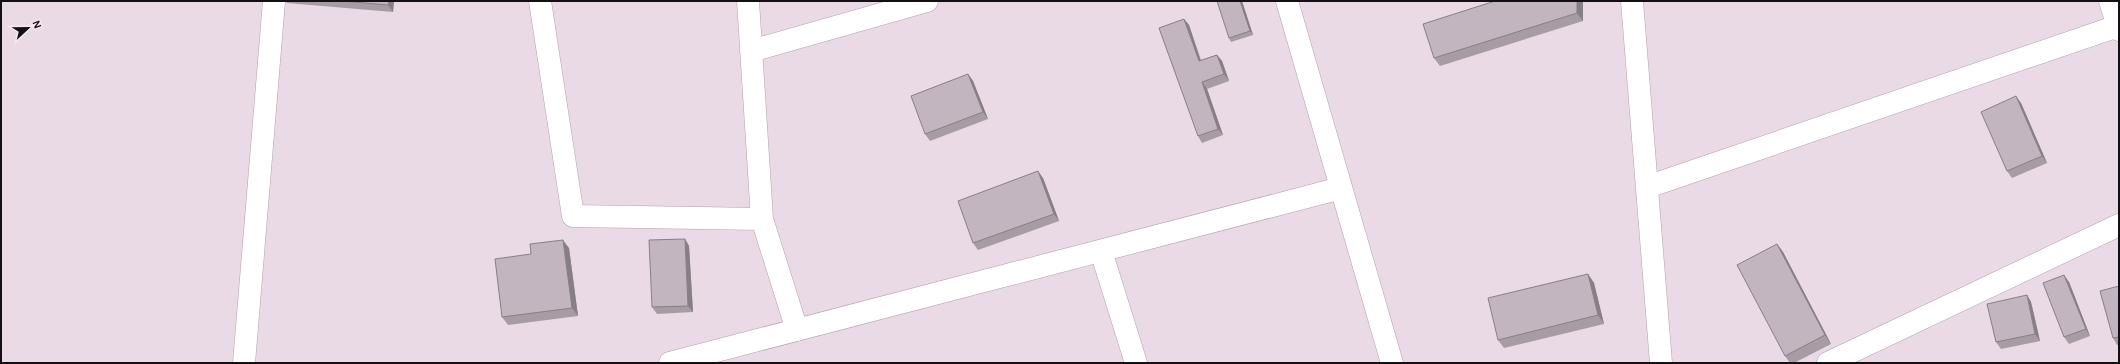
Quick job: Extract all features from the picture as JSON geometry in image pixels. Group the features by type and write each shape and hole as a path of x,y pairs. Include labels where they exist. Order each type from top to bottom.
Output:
{"street":[{"path":"244,363 274,1"},
{"path":"540,1 573,216 762,220"},
{"path":"748,1 762,220 797,330"},
{"path":"751,52 927,1"},
{"path":"1287,1 1392,363"},
{"path":"1632,1 1661,363"},
{"path":"1647,187 2118,28 2110,1"},
{"path":"670,363 1341,188"},
{"path":"1828,363 2119,225"},
{"path":"1101,251 1136,363"}],"building":[{"path":"342,1 389,1 388,5"},
{"path":"1217,1 1240,1 1250,31 1229,38"},
{"path":"1495,1 1577,1 1577,13 1434,58 1423,24"},
{"path":"1184,19 1199,61 1217,55 1224,74 1202,82 1218,129 1198,136 1159,28"},
{"path":"968,74 983,112 925,134 911,96"},
{"path":"2016,96 2042,156 2007,171 1981,112"},
{"path":"1038,171 1054,214 973,243 958,201"},
{"path":"685,239 688,306 652,307 649,240"},
{"path":"563,240 572,308 502,317 495,259 531,254 530,244"},
{"path":"1777,244 1825,335 1785,356 1737,265"},
{"path":"1588,274 1598,315 1498,340 1488,298"},
{"path":"2064,275 2086,329 2064,337 2043,283"},
{"path":"2119,286 2119,337 2113,338 2100,291"},
{"path":"2027,295 2035,334 1996,342 1987,304"}]}
